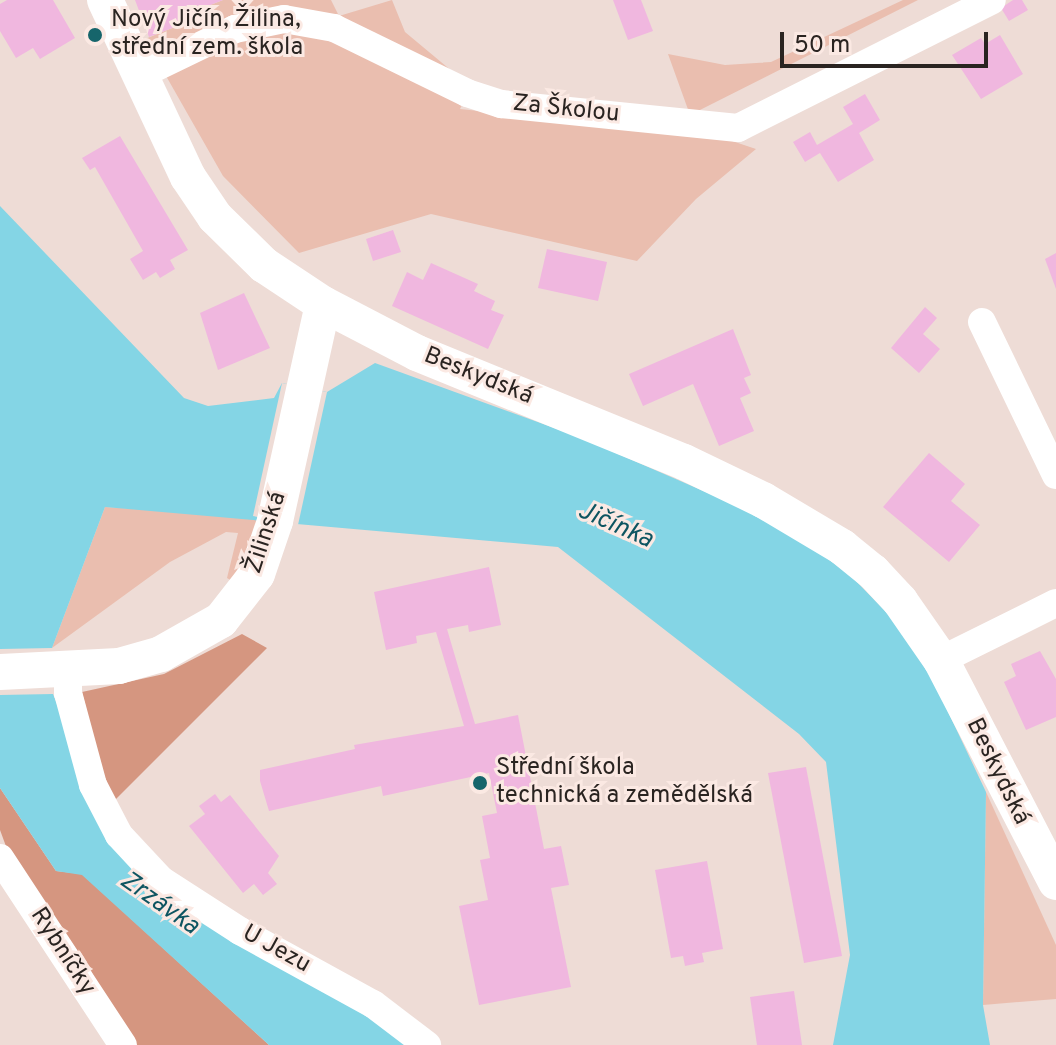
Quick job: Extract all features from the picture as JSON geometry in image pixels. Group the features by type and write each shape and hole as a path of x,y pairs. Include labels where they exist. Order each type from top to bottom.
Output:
{"street":[{"name":"Beskydská","path":"105,0 188,177 215,217 264,265 323,304 417,353 684,462 763,500 842,547 873,572 900,601 941,660 1056,882"},
{"name":"Za Školou","path":"138,76 235,29 284,19 334,28 467,93 501,104 738,128 992,0"},
{"name":"Žilinská","path":"0,672 119,666 161,654 221,620 257,574 275,521 323,304"},
{"path":"982,322 1056,475"},
{"path":"941,660 1056,603"},
{"name":"U Jezu","path":"60,671 93,785 119,835 161,880 240,931 373,1004 427,1045"},
{"name":"Rybníčky","path":"0,858 123,1045"}],"shaded area":[{"path":"223,0 331,0 339,16 392,0 405,32 471,87 460,109 717,136 756,149 696,199 637,261 431,214 299,253 223,176 145,39 192,20 190,13"},
{"path":"903,0 918,0 690,115 668,54 725,65 771,62"},
{"path":"105,507 260,518 232,581 227,578 238,533 226,532 170,562 52,648"},
{"path":"242,634 267,648 110,805 82,692 164,674"},
{"path":"0,788 56,871 82,874 269,1045 128,1045 91,971 7,849 0,830"},
{"path":"986,792 1056,945 1056,999 983,1005"}],"water":[{"name":"Jičínka","path":"0,206 184,398 208,406 274,398 282,383 327,392 375,363 579,437 731,503 805,542 851,576 892,618 933,680 986,792 983,1005 990,1045 833,1045 850,955 826,762 799,734 558,547 105,507 52,648 0,649"},
{"name":"Zrzávka","path":"53,694 107,829 417,1045 269,1045 82,875 56,871 0,788 0,695"}],"pier":[{"path":"282,383 327,392 298,525 253,516"}],"building":[{"path":"7,0 53,0 75,38 40,59 33,48 16,58 0,31 0,4"},
{"path":"135,0 223,0 190,13 193,20 149,37"},
{"path":"613,0 641,0 653,31 628,40"},
{"path":"1013,0 1022,0 1028,10 1009,21 1001,8"},
{"path":"1000,35 1023,74 981,99 952,55 981,38 985,44"},
{"path":"865,94 880,120 859,133 874,160 838,182 820,153 805,162 793,142 810,132 817,145 853,124 843,107"},
{"path":"120,136 188,250 170,260 175,269 160,278 156,272 143,280 130,259 143,251 95,167 90,170 82,158"},
{"path":"393,230 401,252 373,261 366,239"},
{"path":"547,249 607,262 598,301 538,288"},
{"path":"1056,253 1056,289 1045,259"},
{"path":"431,263 478,284 474,291 495,301 491,310 504,315 488,349 392,306 407,272 423,280"},
{"path":"244,293 270,348 218,370 200,313"},
{"path":"925,307 937,318 923,334 940,349 919,373 891,348"},
{"path":"733,329 751,375 744,378 751,393 740,398 754,431 719,446 693,384 643,406 629,374"},
{"path":"929,453 965,484 951,501 980,525 949,562 883,507"},
{"path":"489,567 501,625 469,632 468,625 447,629 475,724 518,715 544,849 561,846 569,885 551,888 571,987 479,1005 459,906 488,900 480,860 490,858 482,816 497,813 489,773 383,796 381,786 269,811 260,770 355,749 354,745 464,726 436,632 416,636 417,643 386,650 374,592"},
{"path":"1040,651 1056,679 1056,717 1026,730 1004,682 1016,676 1011,664"},
{"path":"806,767 842,956 804,963 768,773"},
{"path":"215,794 221,802 230,795 279,856 268,873 277,884 263,895 254,884 243,893 189,826 205,814 199,806"},
{"path":"707,861 723,949 702,953 704,962 685,966 683,956 671,958 655,870"},
{"path":"794,991 802,1045 757,1045 750,997"}],"place":[{"name":"Nový Jičín, Žilina, střední zem. škola","path":"95,35"},
{"name":"Střední škola technická a zemědělská","path":"480,783"}]}
